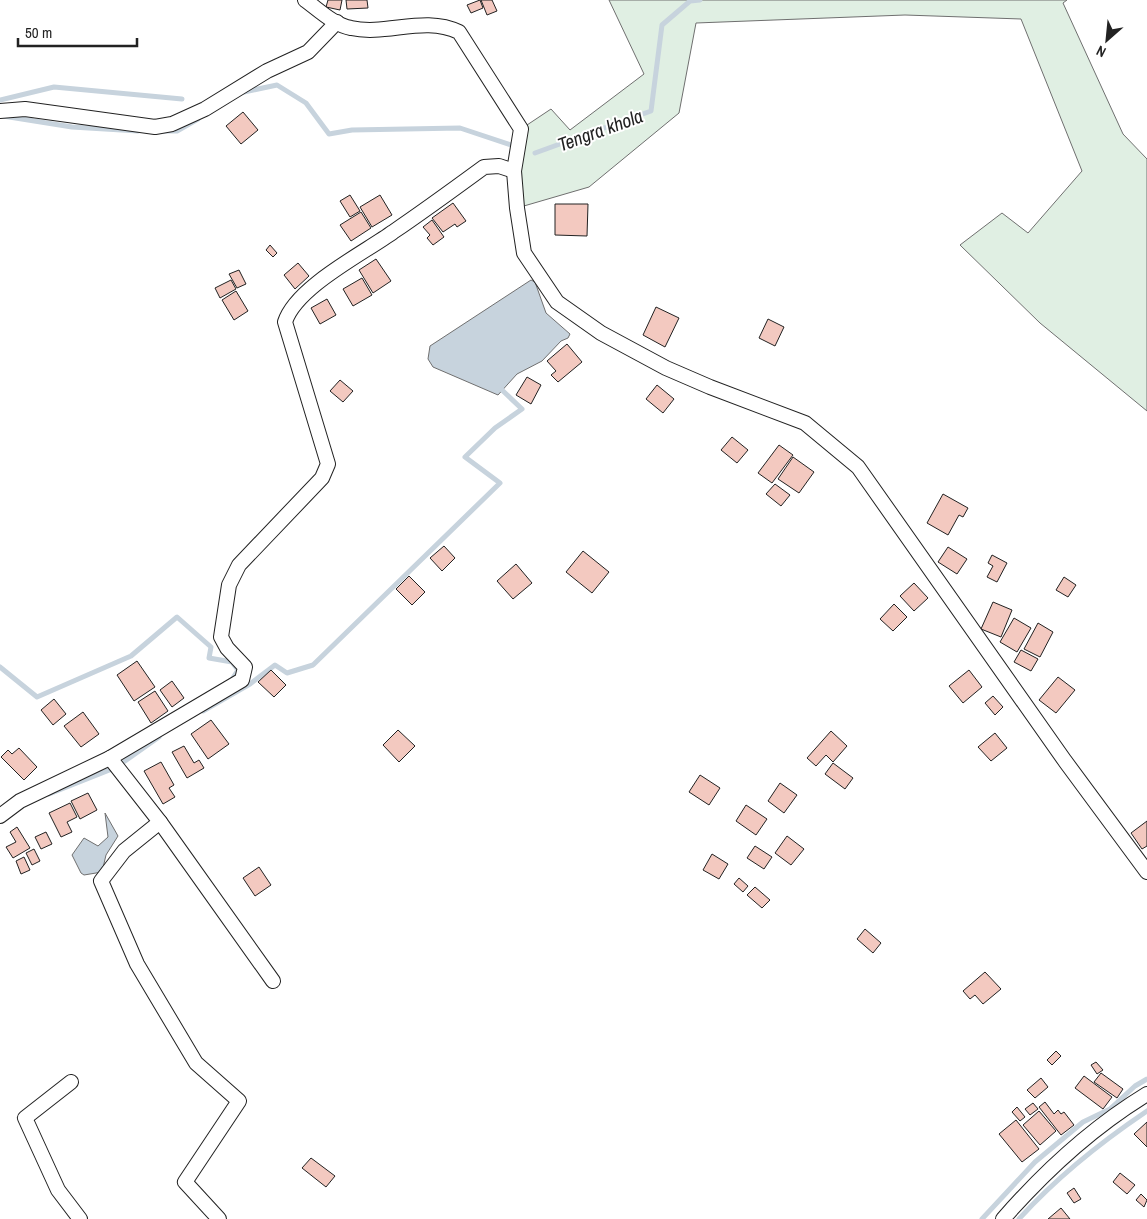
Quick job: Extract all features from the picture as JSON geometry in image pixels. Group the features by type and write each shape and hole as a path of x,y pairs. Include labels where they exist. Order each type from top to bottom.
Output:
{"street":[{"path":"305,0 337,22 352,29 425,25 447,26 459,32 521,129 514,171 524,254 557,302 601,333 666,368 805,423 858,467 1065,761 1147,872"},
{"path":"0,111 24,109 155,127 172,124 205,109 267,71 308,52 337,22"},
{"path":"0,816 20,801 110,758 206,700 234,686 244,676 243,662 227,648 221,637 229,585 239,565 322,478 328,464 285,322 292,307 333,271 392,234 484,166 499,166 514,171"},
{"path":"110,758 160,822 273,981"},
{"path":"160,822 124,851 101,881 137,964 196,1063 239,1100 185,1182 219,1219"},
{"path":"71,1082 25,1118 58,1190 80,1219"},
{"path":"1003,1219 1079,1143 1147,1094"}],"green space":[{"path":"609,0 1067,0 1063,3 1123,134 1147,159 1147,411 1040,323 960,245 1002,213 1028,233 1082,171 1021,19 905,15 696,23 679,113 589,187 517,208 521,129 551,109 570,130 644,74"}],"shaded area":[{"path":"531,280 535,282 546,313 570,334 568,338 561,341 542,361 517,374 498,395 433,367 428,359 430,346"},
{"path":"105,813 118,836 106,855 102,872 84,875 81,873 72,855 84,838 98,846 108,837"}],"building":[{"path":"328,0 342,0 340,10 326,7"},
{"path":"346,0 367,0 368,8 347,9"},
{"path":"480,0 483,8 471,13 467,5"},
{"path":"481,0 492,0 497,11 487,15"},
{"path":"243,112 258,130 241,144 226,126"},
{"path":"350,195 360,211 350,217 340,201"},
{"path":"380,195 392,215 372,227 360,207"},
{"path":"453,203 466,221 457,227 455,224 443,232 432,218"},
{"path":"555,204 588,204 587,236 555,235"},
{"path":"361,212 371,228 351,241 340,225"},
{"path":"432,220 444,237 433,245 427,238 430,235 423,227"},
{"path":"270,245 277,253 273,257 266,250"},
{"path":"376,259 391,281 373,293 359,270"},
{"path":"298,263 309,276 295,289 284,275"},
{"path":"239,270 246,284 237,288 229,274"},
{"path":"362,278 372,295 353,306 343,289"},
{"path":"231,280 236,289 220,298 215,288"},
{"path":"236,291 248,311 234,320 222,300"},
{"path":"327,299 336,315 320,324 311,308"},
{"path":"656,307 679,318 665,347 643,335"},
{"path":"768,319 784,327 775,346 759,338"},
{"path":"567,344 582,362 558,382 551,375 556,371 547,361"},
{"path":"527,377 541,385 531,404 516,395"},
{"path":"340,380 353,391 343,402 330,391"},
{"path":"657,385 674,399 663,413 646,399"},
{"path":"732,437 748,450 737,463 721,450"},
{"path":"779,445 793,455 772,483 758,473"},
{"path":"793,457 814,472 799,493 778,479"},
{"path":"775,484 790,495 781,506 766,494"},
{"path":"943,494 968,508 963,517 959,515 948,535 927,523"},
{"path":"444,546 455,558 442,571 430,558"},
{"path":"948,547 967,559 957,574 938,562"},
{"path":"583,551 609,572 592,593 566,572"},
{"path":"992,555 1007,563 997,582 987,577 993,566 988,563"},
{"path":"516,564 532,583 513,599 497,581"},
{"path":"409,576 425,592 412,605 396,589"},
{"path":"1064,577 1076,585 1068,597 1056,590"},
{"path":"914,583 928,598 914,611 900,596"},
{"path":"993,602 1012,610 1001,637 981,629"},
{"path":"894,604 907,617 893,631 880,619"},
{"path":"1014,618 1031,628 1017,652 1000,642"},
{"path":"1038,623 1053,632 1040,657 1024,649"},
{"path":"1021,650 1038,659 1031,671 1014,662"},
{"path":"137,661 155,687 134,701 117,675"},
{"path":"271,670 286,685 274,697 258,682"},
{"path":"969,670 982,687 963,703 949,686"},
{"path":"1058,677 1075,690 1056,713 1039,700"},
{"path":"172,681 184,698 172,707 160,690"},
{"path":"155,691 168,711 151,723 138,702"},
{"path":"993,696 1003,707 995,715 985,703"},
{"path":"54,699 66,714 53,725 41,710"},
{"path":"83,712 99,734 81,747 64,726"},
{"path":"211,720 229,744 208,759 191,734"},
{"path":"398,730 415,746 399,762 383,745"},
{"path":"831,731 847,746 833,762 826,755 816,766 807,758"},
{"path":"995,733 1007,748 991,761 978,747"},
{"path":"184,746 194,763 199,760 204,768 187,778 172,752"},
{"path":"19,748 37,767 24,780 1,757 8,750 12,754"},
{"path":"161,762 174,785 169,788 175,797 163,804 144,771"},
{"path":"833,763 853,778 845,789 825,774"},
{"path":"700,775 720,788 709,805 689,792"},
{"path":"780,783 797,795 784,813 768,801"},
{"path":"88,793 97,810 80,819 71,801"},
{"path":"70,803 77,817 67,822 72,832 61,837 49,813"},
{"path":"746,805 767,819 756,835 736,821"},
{"path":"1147,821 1147,846 1142,849 1131,833"},
{"path":"17,827 30,848 13,858 6,847 16,842 10,832"},
{"path":"46,832 52,844 41,849 35,837"},
{"path":"787,836 804,849 791,865 775,853"},
{"path":"755,846 772,857 764,869 747,858"},
{"path":"34,849 40,861 32,865 26,853"},
{"path":"712,854 728,864 719,879 703,870"},
{"path":"24,857 30,870 21,874 16,861"},
{"path":"259,867 271,885 255,896 243,878"},
{"path":"739,878 748,886 743,892 734,884"},
{"path":"755,887 770,900 762,908 747,895"},
{"path":"865,929 881,943 873,953 857,939"},
{"path":"985,972 1001,989 983,1004 975,995 970,999 963,991"},
{"path":"1056,1051 1061,1056 1052,1065 1047,1060"},
{"path":"1096,1062 1103,1070 1097,1074 1091,1065"},
{"path":"1101,1073 1123,1089 1117,1098 1094,1082"},
{"path":"1084,1076 1112,1097 1103,1109 1075,1088"},
{"path":"1041,1078 1048,1087 1035,1098 1027,1090"},
{"path":"1045,1102 1054,1114 1058,1110 1061,1114 1064,1112 1074,1125 1061,1135 1039,1107"},
{"path":"1033,1103 1038,1109 1030,1115 1025,1109"},
{"path":"1017,1107 1025,1117 1020,1121 1012,1112"},
{"path":"1039,1111 1056,1131 1040,1145 1023,1125"},
{"path":"1016,1120 1039,1149 1022,1162 999,1134"},
{"path":"1147,1122 1147,1147 1134,1134"},
{"path":"311,1158 335,1176 326,1187 302,1168"},
{"path":"1120,1173 1135,1185 1127,1194 1113,1182"},
{"path":"1074,1188 1081,1199 1074,1203 1067,1193"},
{"path":"1141,1194 1147,1200 1144,1207 1136,1200"},
{"path":"1061,1208 1070,1219 1048,1219"}],"waterway":[{"name":"Tengra khola","path":"535,153 651,111 662,25 690,1 700,0"},
{"name":"Tengra khola","path":"244,92 277,85 306,103 329,134 352,130 460,128 511,145"},
{"path":"0,100 54,87 182,99"},
{"path":"3,116 72,127 138,131"},
{"path":"164,131 177,131 198,119"},
{"path":"203,711 250,684 275,665 287,673 313,665 500,483 465,457 495,428 522,409 502,390"},
{"path":"0,667 37,697 131,656 177,617 211,647 209,658 232,662 238,670 231,681"},
{"path":"125,761 159,737"},
{"path":"49,794 112,769"},
{"path":"982,1219 1035,1162 1083,1122 1110,1109 1135,1086 1147,1079"},
{"path":"1019,1219 1048,1189 1080,1161 1147,1111"}]}
